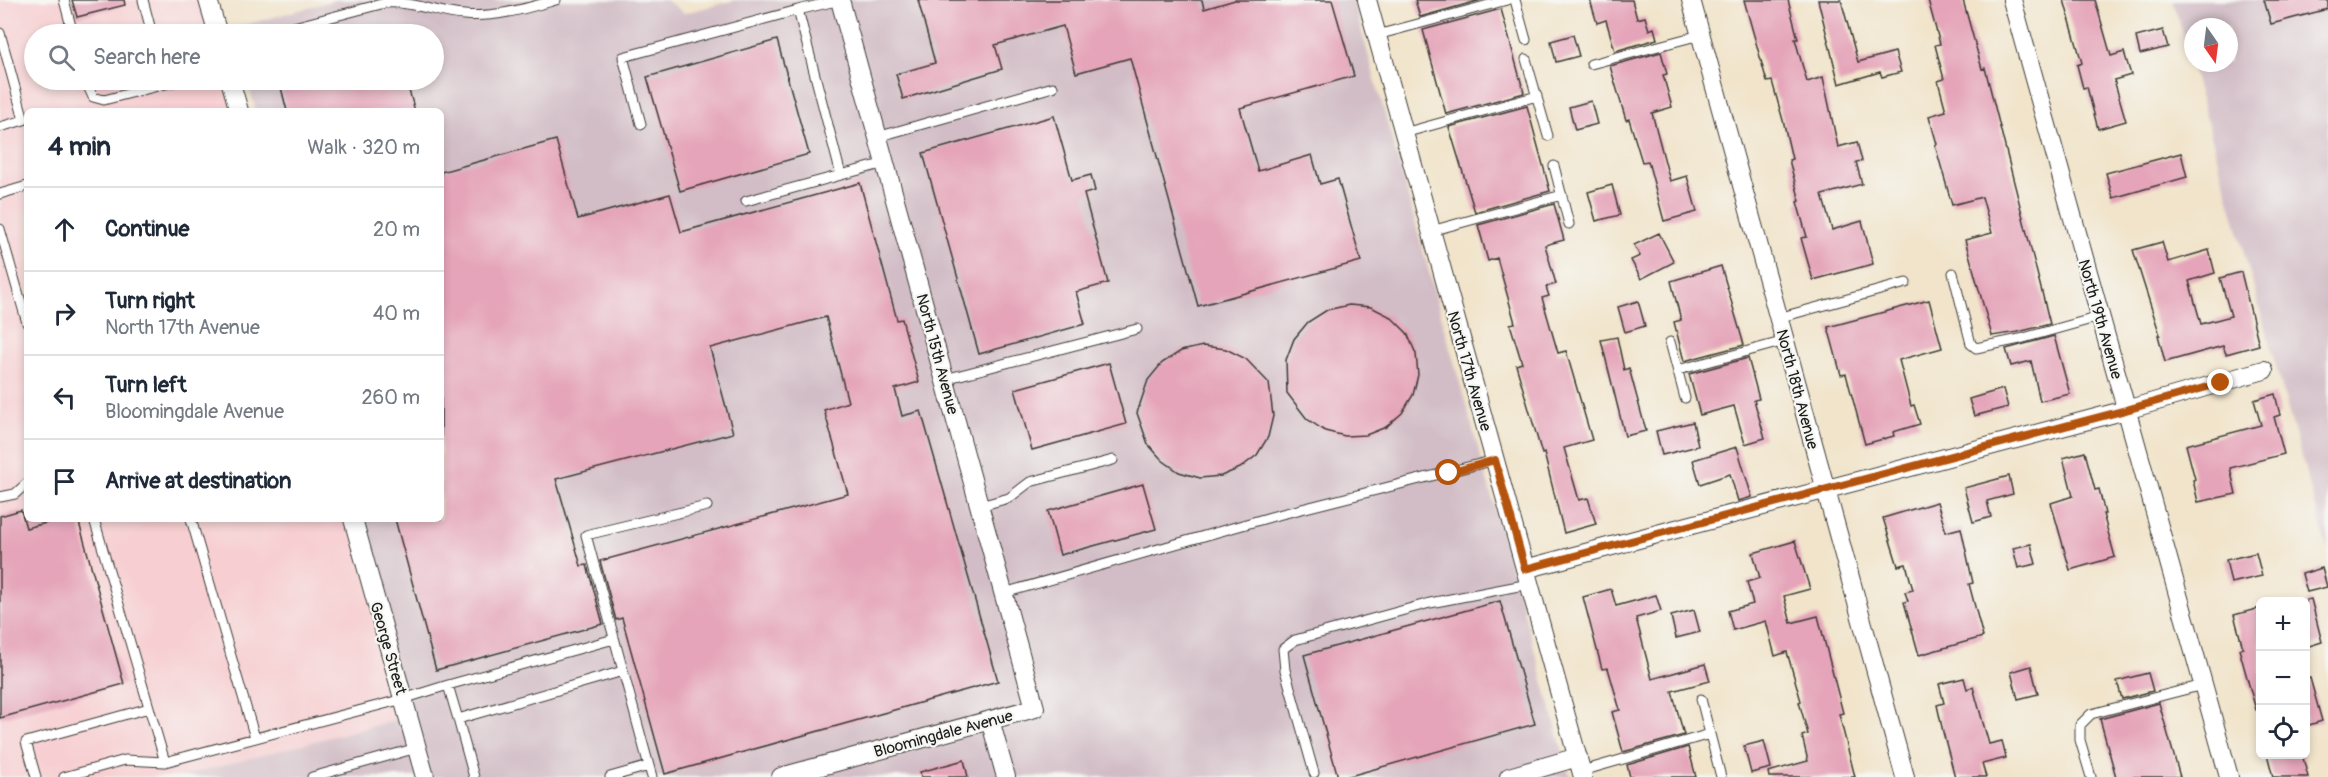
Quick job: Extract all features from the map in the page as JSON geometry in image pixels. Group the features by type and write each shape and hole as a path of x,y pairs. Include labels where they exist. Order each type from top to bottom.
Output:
{"street":[{"path":"208,0 215,24"},
{"name":"North 15th Avenue","path":"840,0 1035,708"},
{"name":"North 17th Avenue","path":"1367,0 1581,768"},
{"name":"North 18th Avenue","path":"1691,0 1905,777"},
{"name":"North 19th Avenue","path":"2012,0 2229,777"},
{"path":"233,90 238,108"},
{"path":"1527,576 1825,488 2126,410 2264,370"},
{"name":"George Street","path":"354,522 425,777"},
{"name":"Bloomingdale Avenue","path":"781,777 1035,708"},
{"path":"990,720 1006,777"},
{"path":"1509,777 1581,768"}],"lane":[{"path":"64,0 70,24"},
{"path":"143,0 149,24"},
{"path":"305,24 385,3 402,2 465,16 518,10 556,0"},
{"path":"641,124 623,57 840,0"},
{"path":"1377,35 1507,0"},
{"path":"1515,0 1526,40"},
{"path":"798,10 841,175"},
{"path":"0,33 24,120 0,127"},
{"path":"1591,64 1700,35"},
{"path":"1526,59 1548,136"},
{"path":"878,137 1053,87"},
{"path":"90,90 93,97 104,100 137,90"},
{"path":"1404,133 1537,96"},
{"path":"746,201 885,163"},
{"path":"1554,166 1569,224"},
{"path":"0,194 24,187"},
{"path":"1431,231 1562,195"},
{"path":"0,229 24,312"},
{"path":"1953,273 1971,344 1976,348 2020,339 2099,317"},
{"path":"1778,318 1906,283"},
{"path":"945,380 1137,329"},
{"path":"1678,370 1785,341"},
{"path":"1670,342 1685,398"},
{"path":"980,506 1009,498 1030,482 1113,460"},
{"path":"1004,593 1223,530 1495,460"},
{"path":"0,497 15,494 24,486"},
{"path":"652,777 586,535 707,506"},
{"path":"95,522 165,762"},
{"path":"192,522 255,738"},
{"path":"1314,773 1285,670 1283,649 1295,640 1527,576"},
{"path":"64,777 126,760 165,762 403,699 614,639"},
{"path":"458,718 623,671"},
{"path":"448,685 474,777"},
{"path":"2091,777 2080,740 2080,725 2091,714 2203,685"},
{"path":"1701,699 1721,777"},
{"path":"36,777 26,742 149,708"},
{"path":"1581,768 1710,734"},
{"path":"312,777 417,748"},
{"path":"610,777 649,766"}],"shaded area":[{"path":"0,0 203,0 210,24 24,24 24,90 229,90 234,108 24,108 24,522 354,522 410,716 180,777 0,777"},
{"path":"336,0 666,0 684,13 736,0 1353,0 1570,777 180,777 409,716 354,522 444,522 444,108 255,108 250,90 444,90 444,24 248,24"},
{"path":"2173,0 2328,0 2328,551 2193,72 2238,72 2238,18 2184,18 2184,39"}],"building":[{"path":"72,0 124,0 125,5 77,17"},
{"path":"918,0 1202,0 1204,9 1235,0 1332,0 1354,76 1240,108 1258,171 1312,155 1320,184 1338,179 1361,261 1198,306 1130,58 1076,73 1063,26 995,45 1002,69 903,99 896,74 935,63"},
{"path":"1415,0 1481,0 1420,17"},
{"path":"1590,0 1632,0 1637,19 1645,17 1649,30 1654,28 1657,39 1615,51 1606,20 1597,23"},
{"path":"1744,0 1788,0 1798,39 1795,39 1807,82 1823,77 1838,147 1857,142 1862,161 1856,162 1862,184 1822,195 1832,230 1862,221 1873,264 1813,280 1801,238 1807,237 1797,202 1800,201 1789,160 1792,159 1784,124 1772,81 1767,82"},
{"path":"1818,0 1841,0 1858,62 1895,52 1901,72 1882,77 1880,72 1839,84"},
{"path":"1928,0 1963,0 1982,69 1985,68 2050,324 1992,336 1965,240 1992,233 1982,197 1952,205 1929,116 1946,111 1938,81 1944,79 1935,45 1940,44"},
{"path":"2064,0 2095,0 2111,56 2124,52 2131,75 2114,80 2126,121 2098,129 2087,87 2083,88 2077,65 2082,63"},
{"path":"2264,0 2328,0 2328,9 2271,24"},
{"path":"1501,9 1524,93 1446,114 1423,30"},
{"path":"2163,30 2168,47 2140,54 2136,37"},
{"path":"1573,35 1579,56 1556,62 1551,41"},
{"path":"777,40 809,154 680,191 647,77"},
{"path":"1661,52 1667,74 1663,75 1672,107 1652,113 1670,181 1687,176 1697,212 1664,221 1648,161 1642,162 1629,119 1626,120 1610,66"},
{"path":"282,90 409,90 414,108 286,108"},
{"path":"1591,101 1597,124 1575,130 1569,107"},
{"path":"1527,106 1550,191 1475,212 1449,127"},
{"path":"1054,116 1072,180 1091,175 1095,191 1084,194 1108,283 1076,292 1085,324 979,354 923,153"},
{"path":"556,140 578,219 670,194 681,232 860,183 897,320 902,319 919,382 895,389 902,416 921,411 998,681 665,774 622,618 616,620 600,561 848,494 824,410 848,402 826,317 710,348 733,433 556,479 581,566 587,565 603,624 436,670 396,522 444,522 444,171"},
{"path":"2181,153 2187,177 2113,198 2106,173"},
{"path":"1612,185 1620,215 1596,221 1588,192"},
{"path":"1554,204 1564,240 1545,245 1556,284 1546,287 1549,296 1542,298 1558,353 1566,351 1592,440 1564,448 1579,500 1588,498 1596,524 1564,533 1544,453 1542,454 1516,365 1522,363 1510,324 1515,323 1497,258 1488,261 1478,225"},
{"path":"1659,233 1674,262 1641,279 1631,260 1640,256 1634,245"},
{"path":"2162,242 2168,262 2209,250 2215,273 2189,281 2201,324 2231,316 2220,278 2241,272 2259,345 2226,354 2223,346 2165,362 2158,335 2160,335 2133,250"},
{"path":"1721,266 1744,345 1684,361 1674,322 1681,320 1671,281"},
{"path":"1929,300 1942,348 1899,360 1911,406 1914,405 1920,424 1893,432 1894,436 1865,444 1846,374 1841,375 1828,327"},
{"path":"1638,301 1645,326 1625,332 1618,307"},
{"path":"1349,305 1371,307 1391,317 1407,333 1416,354 1418,375 1413,395 1402,413 1386,427 1366,435 1345,436 1325,431 1307,419 1287,393 1286,360 1294,339 1308,322 1327,310"},
{"path":"2054,336 2070,394 2040,401 2031,361 2011,366 2006,349"},
{"path":"1617,337 1624,370 1629,368 1646,431 1625,436 1601,340"},
{"path":"1203,346 1226,349 1246,359 1269,383 1273,416 1268,437 1257,455 1240,468 1221,476 1200,478 1179,472 1162,460 1148,444 1137,413 1148,380 1162,363 1181,351"},
{"path":"1748,358 1759,399 1754,400 1765,438 1745,444 1734,406 1700,415 1689,374"},
{"path":"1109,363 1126,424 1032,450 1015,389"},
{"path":"2003,389 2008,407 1974,416 1969,399"},
{"path":"2275,394 2280,415 2274,417 2284,454 2230,468 2236,494 2198,502 2193,480 2195,479 2186,445 2261,425 2254,400"},
{"path":"1693,422 1698,446 1662,455 1656,431"},
{"path":"1737,447 1752,497 1738,501 1730,474 1700,484 1693,460"},
{"path":"2085,452 2095,490 2099,489 2105,514 2103,514 2115,557 2070,570 2051,503 2073,496 2063,458"},
{"path":"2009,476 2013,494 1987,501 1991,517 1973,522 1964,488"},
{"path":"1143,484 1156,529 1060,555 1048,511"},
{"path":"1937,502 1946,532 1961,528 1973,583 1969,584 1983,637 1919,655 1904,602 1908,601 1905,592 1913,590 1906,564 1898,566 1883,518"},
{"path":"21,510 26,528 50,522 79,522 124,684 0,718 0,516"},
{"path":"1795,541 1810,589 1784,596 1791,623 1818,616 1843,713 1839,714 1855,777 1769,777 1768,772 1808,761 1802,736 1808,734 1799,702 1801,701 1787,652 1775,656 1766,621 1733,630 1728,611 1753,604 1747,582 1760,578 1753,553"},
{"path":"2031,544 2036,564 2018,568 2013,548"},
{"path":"2256,553 2262,576 2231,583 2226,560"},
{"path":"2322,568 2327,587 2307,592 2302,574"},
{"path":"1611,589 1616,606 1656,595 1661,611 1636,618 1652,679 1705,664 1710,681 1672,691 1684,735 1623,752 1612,712 1620,710 1608,668 1602,669 1583,597"},
{"path":"2310,599 2322,642 2310,646"},
{"path":"1500,601 1535,724 1346,777 1338,777 1304,655"},
{"path":"2256,609 2256,710 2239,649 2243,648 2234,615"},
{"path":"1694,610 1700,632 1676,638 1671,616"},
{"path":"2031,666 2038,694 2018,699 2011,672"},
{"path":"2148,673 2153,691 2122,699 2117,681"},
{"path":"1964,678 1967,689 1973,687 1989,744 2002,741 2006,758 1982,764 1986,777 1955,777 1937,705 1944,703 1939,684"},
{"path":"2310,678 2322,721 2310,725"},
{"path":"2159,703 2180,777 2116,777 2100,719"},
{"path":"1764,741 1771,768 1751,773 1744,746"},
{"path":"1688,747 1696,777 1630,777 1627,765"},
{"path":"2268,759 2303,759 2308,777 2273,777"},
{"path":"964,760 968,777 921,777 920,772"}],"route":[{"path":"1449,473 1495,460 1525,569 2221,383"}]}
